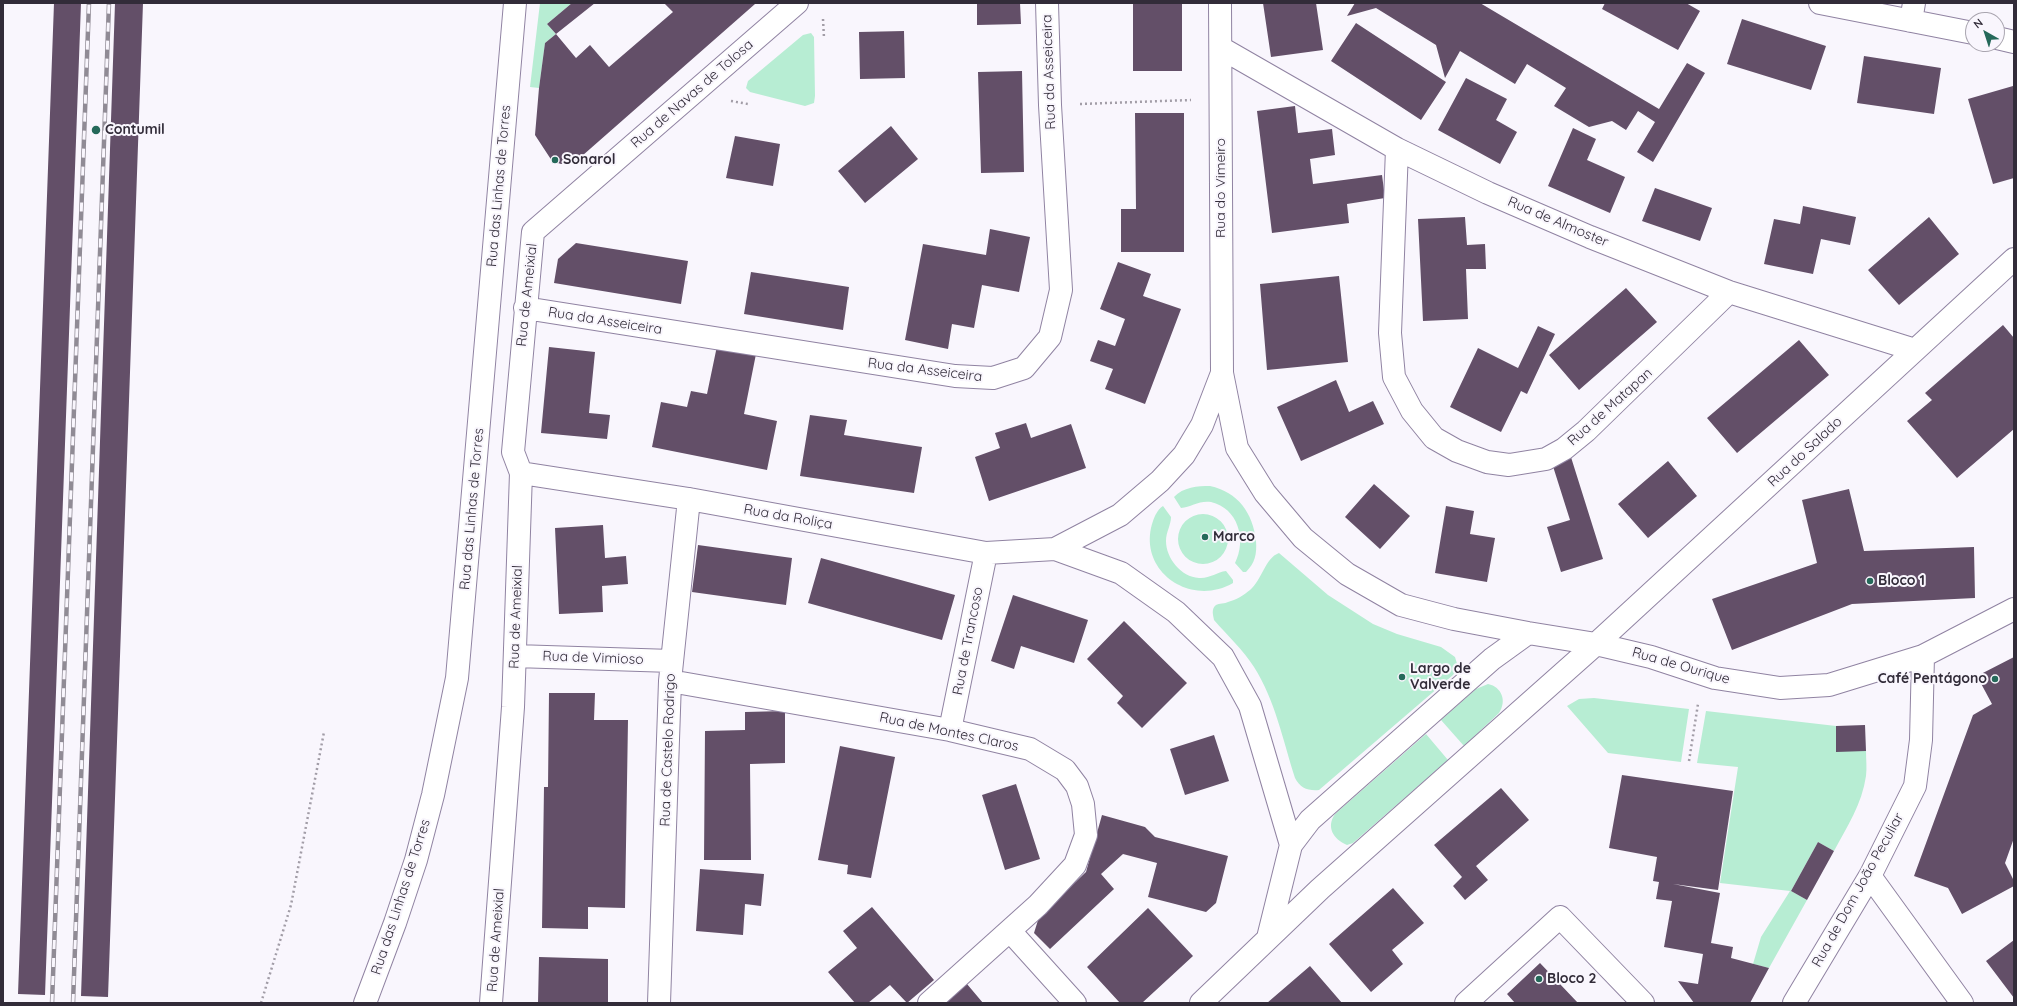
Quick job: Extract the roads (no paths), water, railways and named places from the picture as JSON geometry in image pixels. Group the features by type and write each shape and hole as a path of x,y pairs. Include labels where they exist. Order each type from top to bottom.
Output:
{"street":[{"name":"Rua das Linhas de Torres","path":"364,1003 416,860 434,795 457,678 515,3"},
{"name":"Rua de Navas de Tolosa","path":"533,232 797,3"},
{"name":"Rua da Asseiceira","path":"525,308 955,376 993,378 1024,368 1050,337 1062,290 1050,105 1047,3"},
{"name":"Rua do Vimeiro","path":"1220,3 1222,373"},
{"path":"1820,3 1913,12 1965,30"},
{"name":"Rua de Almoster","path":"1221,48 1397,149 1488,192 1583,234 1729,292 1915,350"},
{"name":"Rua de Matapan","path":"1397,149 1390,333 1394,377 1412,411 1434,438 1457,451 1487,462 1509,465 1546,459 1564,448 1586,431 1729,292"},
{"name":"Rua de Ameixial","path":"491,1003 513,707 521,473 513,452 533,232"},
{"name":"Rua do Salado","path":"1596,644 2014,259"},
{"path":"1055,548 1120,515 1160,482 1184,455 1202,426 1222,373"},
{"path":"1222,373 1237,448 1265,493 1304,538 1347,574 1401,605 1454,619 1596,644"},
{"name":"Rua da Roliça","path":"521,473 689,499 986,553 1055,548"},
{"name":"Rua de Castelo Rodrigo","path":"659,1003 671,671 689,499"},
{"path":"1055,548 1121,573 1176,612 1223,657 1250,706 1291,844"},
{"name":"Rua de Trancoso","path":"950,730 986,553"},
{"name":"Rua de Ourique","path":"1596,644 1651,656 1715,678 1780,688 1829,685 1923,656 2014,609"},
{"path":"1268,938 1291,844 1310,820 1492,659 1528,633"},
{"path":"1201,1003 1320,889 1596,644"},
{"name":"Rua de Vimioso","path":"515,656 671,671"},
{"name":"Rua de Dom João Peculiar","path":"1794,1003 1870,876 1914,786 1921,740 1923,656"},
{"name":"Rua de Montes Claros","path":"671,671 950,730 1030,749 1065,770 1077,786 1083,804 1086,835 1075,865 1038,906 929,1003"},
{"path":"1870,876 1962,1003"},
{"path":"1466,1003 1560,917 1643,1003"},
{"path":"1010,931 1075,1003"}],"railway":[{"path":"52,1003 89,3"},
{"path":"73,1003 109,3"}],"place":[{"name":"Contumil","path":"96,130"},
{"name":"Sonarol","path":"555,160"},
{"name":"Marco","path":"1205,537"},
{"name":"Bloco 1","path":"1870,581"},
{"name":"Largo de Valverde","path":"1402,677"},
{"name":"Café Pentágono","path":"1995,679"},
{"name":"Bloco 2","path":"1539,979"}]}
